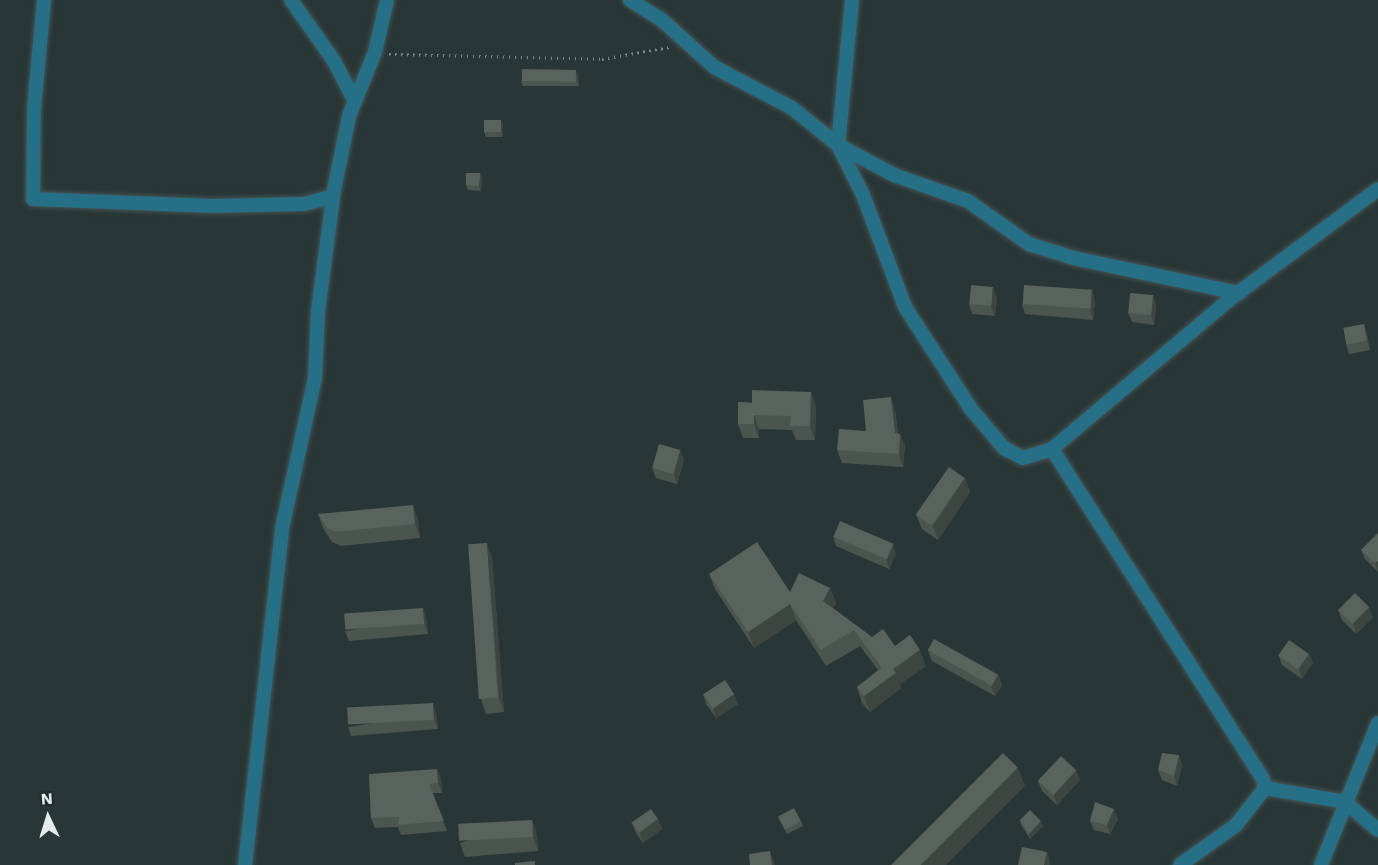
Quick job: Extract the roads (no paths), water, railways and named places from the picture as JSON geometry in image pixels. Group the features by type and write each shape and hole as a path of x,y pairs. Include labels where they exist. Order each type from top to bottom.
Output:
{"street":[{"path":"45,0 34,107 33,199 213,206 304,204 333,196"},
{"path":"291,0 334,61 354,100"},
{"path":"245,865 282,528 315,378 318,311 333,196 354,100 375,52 387,0"},
{"path":"630,0 688,42 714,67 792,108 838,145 894,175 968,201 1029,244 1048,252 1239,293"},
{"path":"852,0 838,145 867,203 905,307 971,409 1013,454 1029,457 1052,449 1239,293 1378,189"},
{"path":"1052,449 1263,779 1265,788"},
{"path":"1321,865 1378,723"},
{"path":"1265,788 1345,802 1378,830"},
{"path":"1180,865 1236,825 1265,788"}]}
